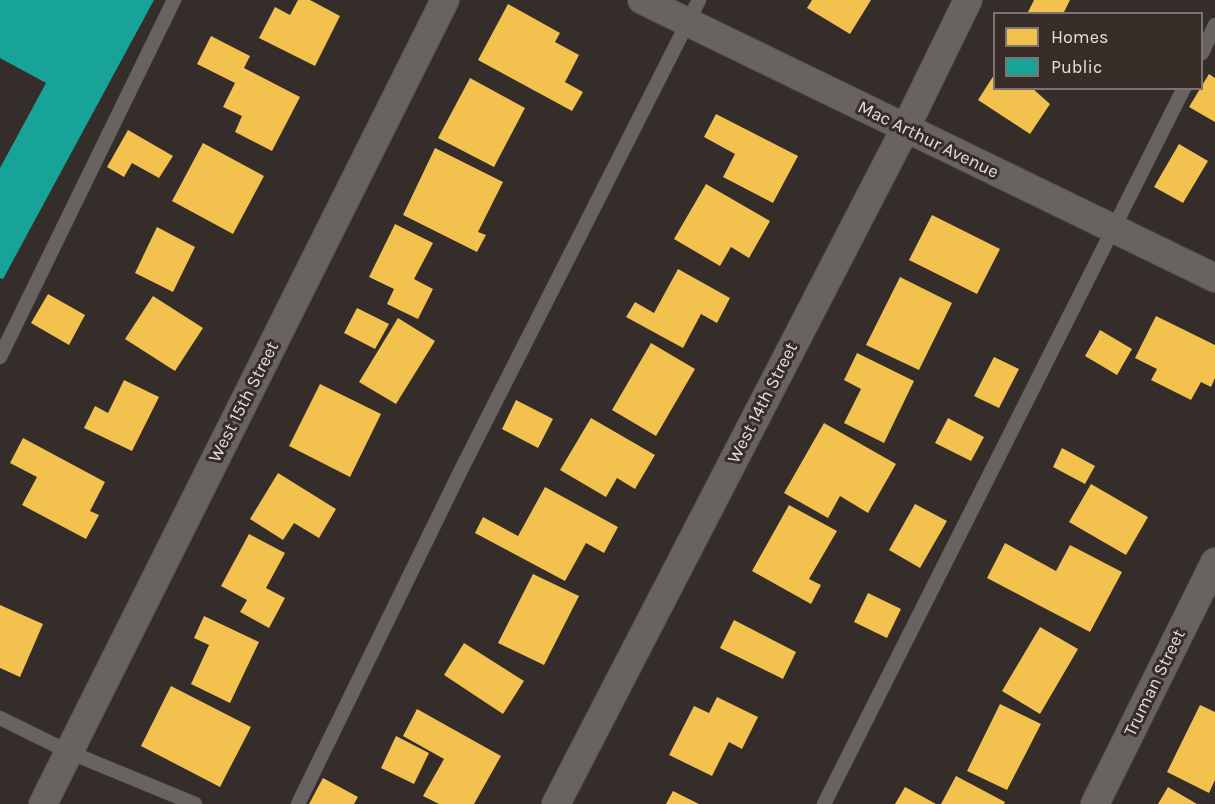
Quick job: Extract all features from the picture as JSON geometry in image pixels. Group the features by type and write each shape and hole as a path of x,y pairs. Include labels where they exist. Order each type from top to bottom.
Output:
{"street":[{"name":"West 15th Street","path":"43,804 446,0"},
{"name":"Mac Arthur Avenue","path":"642,0 693,11 905,129 1215,278"},
{"name":"West 14th Street","path":"556,804 905,129 968,0"},
{"name":"Truman Street","path":"1095,804 1215,562"}],"lane":[{"path":"0,357 174,0"},
{"path":"298,804 461,470 693,11"},
{"path":"1203,50 1215,25"},
{"path":"824,804 1115,230 1183,90"},
{"path":"0,718 69,752 195,804"}],"building: Homes":[{"path":"298,0 310,0 340,16 315,66 259,38 275,7 290,15"},
{"path":"812,0 871,0 850,34 807,8"},
{"path":"1034,0 1070,0 1064,12 1028,12"},
{"path":"508,4 560,33 555,42 579,55 565,82 583,92 572,111 478,60"},
{"path":"211,36 250,56 244,68 300,97 272,151 235,132 242,116 223,107 235,83 197,64"},
{"path":"1209,74 1215,78 1215,122 1189,107 1199,90 1203,90 1203,84"},
{"path":"993,77 993,90 1034,90 1050,104 1030,134 978,100"},
{"path":"470,78 525,108 494,167 438,138"},
{"path":"716,114 798,156 773,203 723,177 735,154 704,137"},
{"path":"128,130 173,156 159,178 132,163 124,177 107,167"},
{"path":"203,143 264,176 233,234 172,201"},
{"path":"1179,144 1208,161 1183,203 1154,187"},
{"path":"435,148 503,182 478,232 486,235 477,252 403,215"},
{"path":"706,184 770,221 749,258 731,247 720,266 674,239"},
{"path":"932,215 1000,249 977,294 909,260"},
{"path":"395,224 433,243 414,279 433,289 418,319 387,304 394,289 369,277"},
{"path":"157,227 195,247 173,292 135,273"},
{"path":"678,269 730,298 717,323 701,314 683,348 626,317 635,302 654,313"},
{"path":"900,277 952,303 919,370 866,345"},
{"path":"48,294 85,315 69,345 31,323"},
{"path":"153,296 203,328 175,371 125,339"},
{"path":"357,308 389,324 375,349 344,333"},
{"path":"1156,316 1215,345 1215,378 1211,387 1201,382 1191,400 1151,380 1157,369 1135,358"},
{"path":"398,318 435,341 396,404 359,382"},
{"path":"1100,330 1132,349 1117,375 1085,356"},
{"path":"651,343 695,369 656,436 612,410"},
{"path":"857,353 914,381 884,443 844,423 861,389 844,380"},
{"path":"994,357 1019,369 999,408 974,396"},
{"path":"124,380 159,397 132,451 84,428 95,406 108,413"},
{"path":"320,384 381,414 350,477 289,446"},
{"path":"516,400 553,419 538,448 502,429"},
{"path":"591,418 655,455 635,489 617,478 606,497 560,470"},
{"path":"948,418 984,437 971,461 935,443"},
{"path":"824,423 896,464 868,513 840,496 828,518 784,493"},
{"path":"23,438 105,482 90,511 99,515 86,539 22,505 37,477 10,463"},
{"path":"1062,448 1095,466 1085,484 1053,467"},
{"path":"278,473 336,509 319,538 294,523 283,540 250,519"},
{"path":"1091,484 1148,517 1126,555 1069,522"},
{"path":"545,487 618,527 604,553 586,543 565,581 475,533 483,517 518,536"},
{"path":"915,504 947,521 920,568 889,550"},
{"path":"789,505 837,531 809,579 821,585 811,604 752,571"},
{"path":"249,534 285,553 266,588 285,598 269,628 240,612 247,600 221,586"},
{"path":"1005,543 1056,571 1070,545 1122,572 1090,632 987,578"},
{"path":"533,574 579,596 544,665 498,643"},
{"path":"868,593 901,609 887,638 854,622"},
{"path":"0,605 43,624 20,677 0,668"},
{"path":"204,616 259,642 230,703 191,684 209,645 194,638"},
{"path":"734,620 796,652 783,679 720,648"},
{"path":"1040,627 1078,649 1040,714 1002,691"},
{"path":"464,643 524,681 503,714 444,675"},
{"path":"171,686 251,727 220,787 141,746"},
{"path":"717,697 758,717 742,749 729,742 712,776 669,755 694,706 709,713"},
{"path":"1000,704 1041,724 1007,790 967,771"},
{"path":"1200,705 1215,712 1215,780 1209,793 1167,772"},
{"path":"417,709 501,756 474,804 439,804 423,796 444,759 403,736"},
{"path":"396,736 429,753 414,784 381,768"},
{"path":"956,776 1005,802 1004,804 941,804"},
{"path":"323,778 358,797 354,804 309,804"},
{"path":"905,787 936,804 895,804"},
{"path":"1168,787 1197,804 1158,804"},
{"path":"673,791 699,804 666,804"}],"building: Public":[{"path":"0,0 154,0 3,279 0,278 0,168 46,83 0,58"}]}
